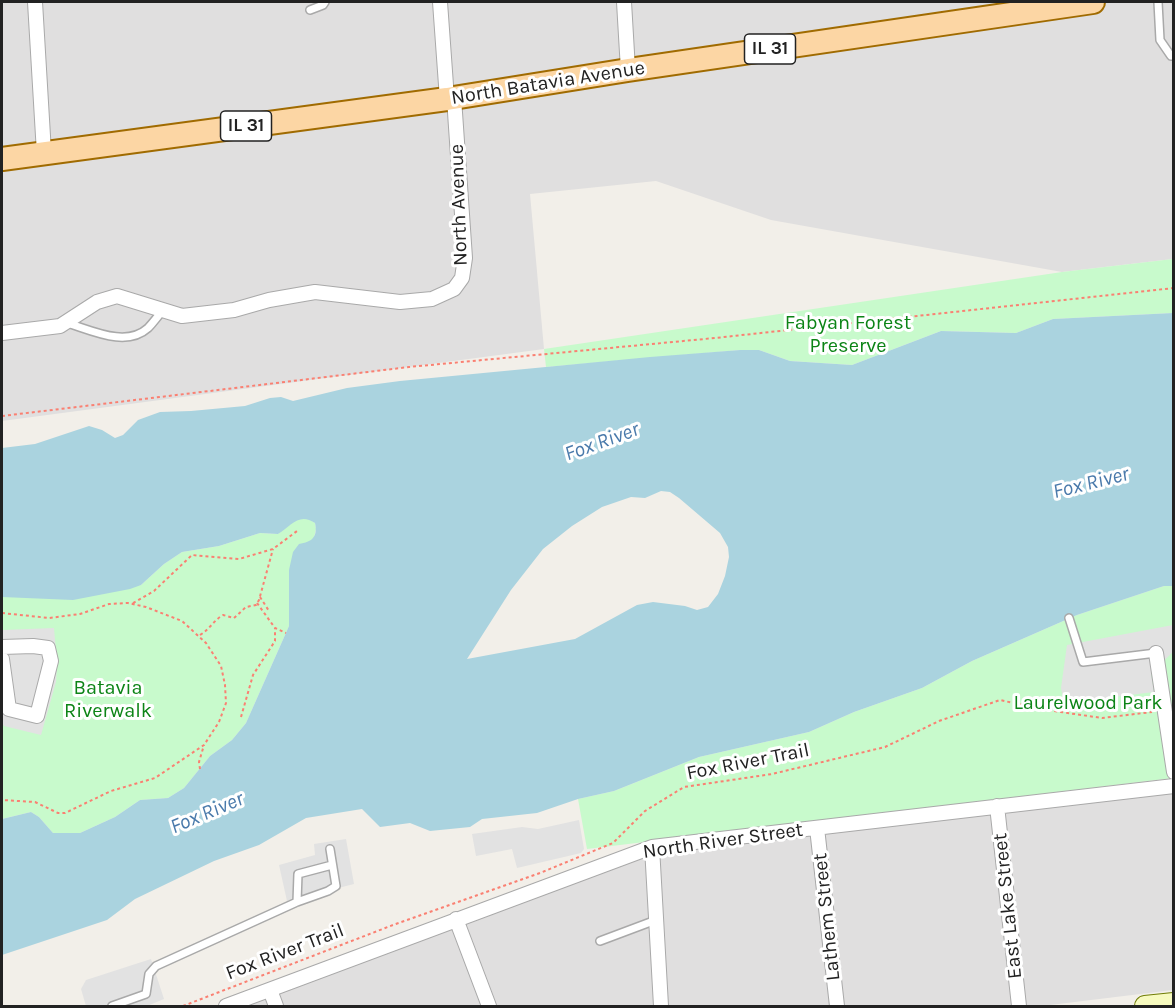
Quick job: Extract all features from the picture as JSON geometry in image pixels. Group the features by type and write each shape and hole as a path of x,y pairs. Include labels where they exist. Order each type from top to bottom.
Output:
{"main road":[{"name":"North Batavia Avenue","path":"2,159 451,98 1094,2"},
{"path":"1145,1006 1173,1003"}],"street":[{"path":"35,2 44,153"},
{"name":"North Avenue","path":"163,310 182,316 234,310 268,300 315,292 400,302 432,299 454,289 462,278 465,258 440,2"},
{"path":"624,2 628,70"},
{"path":"2,333 60,326 97,302 117,296 163,310"},
{"path":"2,647 48,648 51,661 37,716 9,709 2,659"},
{"path":"1156,653 1173,772"},
{"name":"North River Street","path":"226,1006 652,847 1173,786"},
{"name":"East Lake Street","path":"997,806 1019,1006"},
{"name":"Lathem Street","path":"817,828 837,1006"},
{"path":"652,847 661,1006"},
{"path":"456,919 489,1006"},
{"path":"270,990 276,1006"}],"lane":[{"path":"310,10 325,2"},
{"path":"1158,2 1160,40 1173,56"},
{"path":"66,322 107,335 128,337 147,329 163,310"},
{"path":"1069,618 1083,662 1156,653"},
{"path":"112,1006 146,994 149,974 156,966 336,886 330,849"},
{"path":"297,902 298,873 332,865"},
{"path":"600,941 656,920"}],"path":[{"path":"2,416 410,367 715,338 1173,288"},
{"path":"132,604 154,591 192,555 239,559 273,549 297,531"},
{"path":"199,636 209,629 214,620 223,615 234,618 246,607 256,605 273,549"},
{"path":"260,597 269,611"},
{"path":"257,603 275,628 286,633"},
{"path":"2,613 49,618 80,614 109,604 132,604 182,621 206,643 221,666 225,685 226,703 219,722 204,745 199,762 200,769"},
{"path":"240,717 253,675 275,641 275,628"},
{"name":"Fox River Trail","path":"183,1006 393,925 540,873 613,843 645,811 684,787 772,774 885,747 939,721 1000,700 1040,709 1102,718 1164,711"},
{"path":"2,800 35,802 58,813 65,813 111,791 155,778 204,745"}],"shaded area":[{"path":"2,2 1173,2 1173,259 1062,272 771,220 656,181 530,194 544,349 2,421"},
{"path":"1173,625 1173,652 1151,673 1154,692 1064,703 1061,688 1067,645"},
{"path":"54,628 56,682 41,735 4,726 2,723 2,630"},
{"path":"1172,792 1174,809 1173,990 1042,1006 241,1006 658,853"},
{"path":"579,820 584,849 581,853 517,868 512,849 476,856 472,834 522,827 538,829"},
{"path":"346,839 354,884 287,901 279,865 315,855 314,844"},
{"path":"151,959 164,999 147,1006 86,1006 81,989 86,980"}],"green space":[{"name":"Fabyan Forest Preserve","path":"1173,259 1173,313 1053,319 1016,333 941,331 852,365 790,361 759,350 740,350 546,367 544,349 1062,272"},
{"name":"Batavia Riverwalk","path":"295,519 309,519 315,523 316,529 314,538 289,570 289,626 246,723 232,740 210,756 184,788 168,798 140,800 115,817 80,833 53,833 39,817 31,812 2,819 2,597 141,585 164,564 182,552 219,546 260,533 278,534"},
{"name":"Laurelwood Park","path":"1164,586 1173,586 1173,778 587,849 578,799 614,791 699,757 809,732 854,712 922,688 972,661 1077,615"}],"water":[{"name":"Fox River","path":"1173,313 1173,586 1164,586 1077,615 972,661 922,688 854,712 809,732 699,757 614,791 578,799 537,813 482,819 470,827 430,831 410,823 380,827 362,809 306,818 259,845 214,861 135,899 107,920 2,955 2,819 31,812 39,817 53,833 80,833 115,817 140,800 168,798 184,788 210,756 232,740 246,723 289,626 289,570 293,552 299,544 313,538 316,528 315,523 304,519 291,524 278,534 260,533 219,546 182,552 164,564 141,585 130,589 73,600 2,597 2,448 35,444 89,426 102,430 115,438 123,435 138,420 160,412 245,406 281,397 293,401 347,388 400,381 740,350 759,350 790,361 852,365 941,331 1016,333 1053,319","holes":["661,491 670,492 720,533 728,547 729,557 725,576 718,594 708,607 697,610 653,602 637,605 575,639 467,659 511,590 543,549 572,526 602,507 631,497 645,498"]}]}
